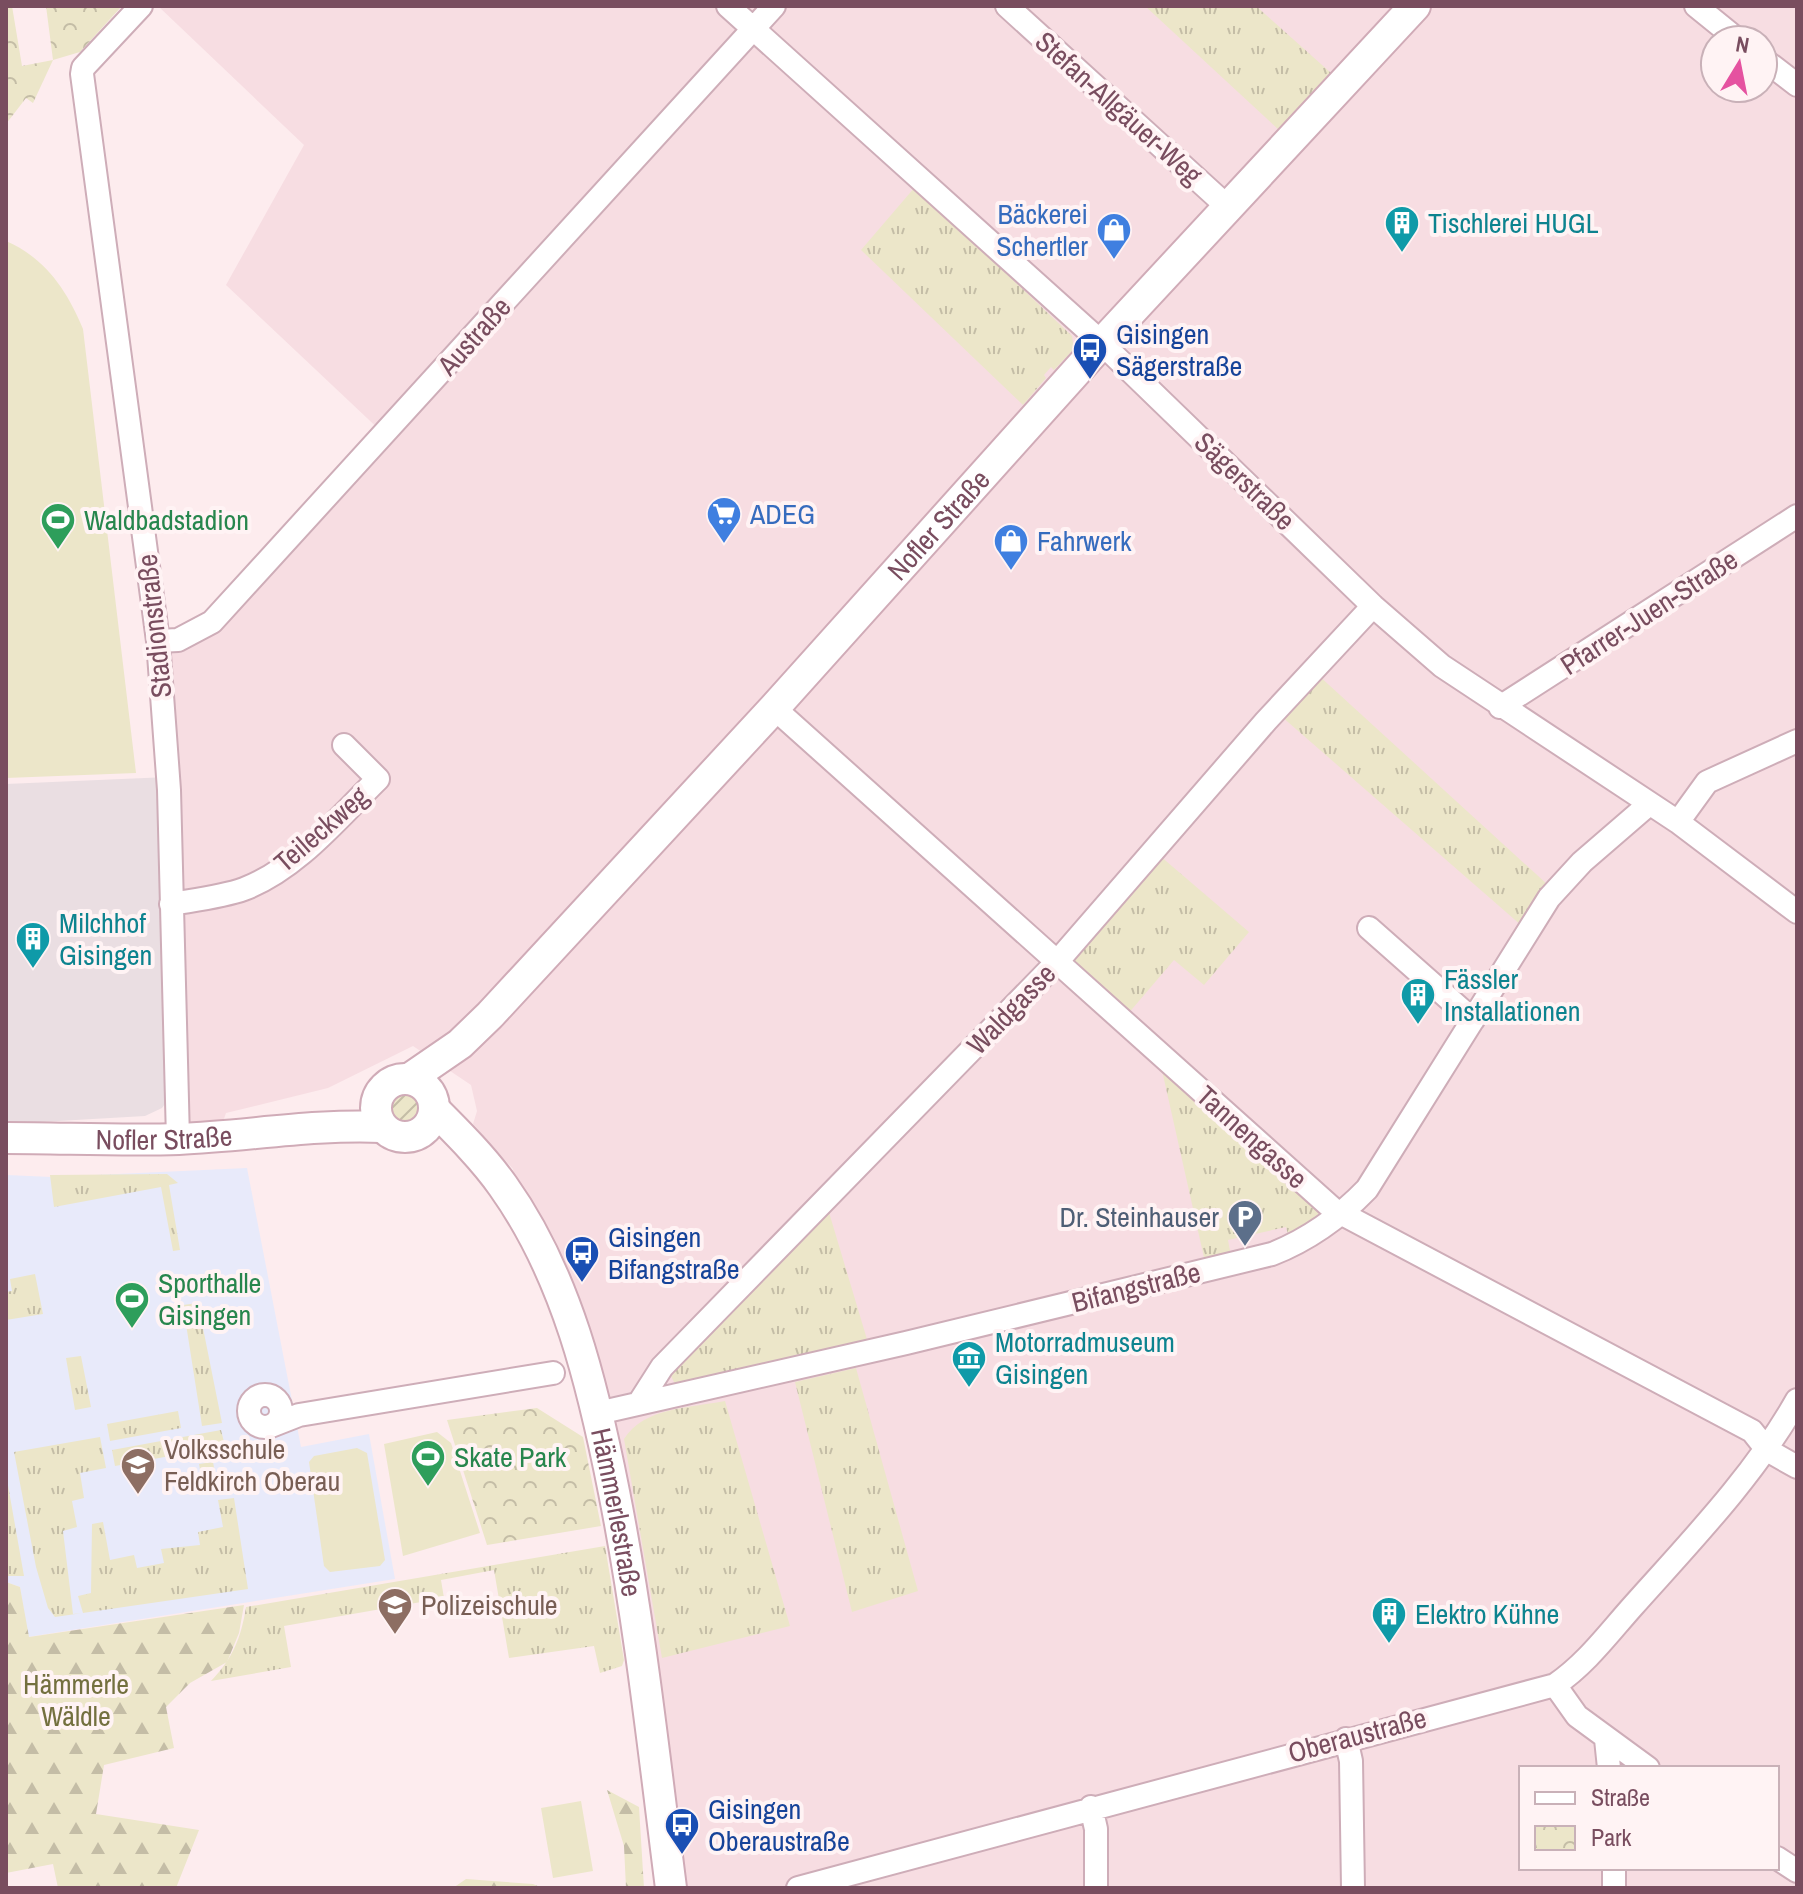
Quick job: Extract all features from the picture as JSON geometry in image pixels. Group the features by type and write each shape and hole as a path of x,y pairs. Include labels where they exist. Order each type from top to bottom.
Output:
{"main road":[{"name":"Nofler Straße","path":"379,1114 385,1086 409,1079 460,1044 774,708 1101,344 1230,209 1415,6"},
{"name":"Nofler Straße","path":"379,1114 401,1137 430,1114 460,1044"},
{"path":"409,1079 427,1089 430,1114"},
{"name":"Nofler Straße","path":"6,1138 178,1139 273,1133 379,1114"},
{"name":"Hämmerlestraße","path":"430,1114 482,1163 519,1211 553,1278 588,1367 629,1567 671,1888"}],"street":[{"name":"Stadionstraße","path":"141,6 83,68 158,641 169,790 178,1139"},
{"name":"Sägerstraße","path":"728,6 1101,344 1373,606 1442,666 1678,822 1797,912"},
{"name":"Austraße","path":"158,641 178,640 212,622 774,6"},
{"name":"Stefan-Allgäuer-Weg","path":"1007,6 1230,209"},
{"path":"1696,6 1718,24"},
{"path":"1779,71 1797,85"},
{"name":"Pfarrer-Juen-Straße","path":"1500,707 1797,516"},
{"name":"Waldgasse","path":"639,1403 662,1367 1056,963 1266,721 1373,606"},
{"name":"Tannengasse","path":"774,708 1056,963 1342,1215 1752,1431 1767,1450 1797,1467"},
{"path":"1678,822 1707,782 1797,741"},
{"name":"Teileckweg","path":"171,904 245,889 292,860 325,830 378,779 344,745"},
{"name":"Bifangstraße","path":"598,1413 878,1350 1272,1254 1312,1235 1342,1215 1367,1189 1549,898 1582,862 1648,805"},
{"path":"1369,928 1473,1020"},
{"path":"299,1415 285,1412 266,1395 256,1397 249,1406 249,1416 255,1425 271,1426 299,1415 553,1373"},
{"name":"Oberaustraße","path":"798,1888 1555,1685 1579,1667 1767,1450 1797,1400"},
{"path":"1555,1685 1577,1716 1645,1766"},
{"path":"1346,1739 1351,1761 1353,1888"},
{"path":"1606,1739 1609,1766"},
{"path":"1091,1807 1096,1829 1096,1888"},
{"path":"1779,1859 1797,1871"}],"shaded area":[{"path":"158,6 1797,6 1797,1888 671,1888 602,1430 519,1211 513,1169 473,1124 477,1111 471,1085 413,1046 328,1088 226,1113 218,1136 178,1139 158,641 208,626 385,435 226,285 304,145"},
{"path":"168,777 177,1087 162,1108 145,1116 6,1124 6,784"},
{"path":"247,1168 301,1447 369,1434 395,1579 28,1637 20,1587 6,1582 6,1175 52,1177"}],"green space":[{"path":"6,6 12,6 22,66 53,60 33,103 26,98 6,124"},
{"path":"46,6 122,6 80,52 53,60"},
{"path":"1145,6 1256,6 1331,73 1280,131"},
{"path":"915,187 1072,336 1074,349 1054,370 1051,367 1044,375 1046,378 1023,405 861,250"},
{"name":"Waldbadstadion","path":"6,241 32,256 53,277 70,301 83,329 136,773 6,778"},
{"path":"1317,674 1548,885 1522,926 1281,716"},
{"path":"1159,855 1249,932 1204,985 1174,960 1127,1015 1073,964 1074,955"},
{"path":"1161,1066 1317,1202 1319,1221 1290,1241 1286,1227 1228,1240 1231,1256 1205,1262"},
{"path":"405,1090 418,1096 424,1109 418,1122 405,1128 392,1122 386,1109 392,1096"},
{"path":"167,1174 178,1183 169,1185 180,1250 173,1251 161,1187 54,1207 50,1175"},
{"path":"828,1209 869,1346 676,1386 670,1374"},
{"path":"35,1274 43,1314 6,1320 6,1292 12,1291 10,1279"},
{"path":"198,1303 222,1423 202,1426 183,1305"},
{"path":"81,1356 91,1407 75,1410 66,1358"},
{"path":"856,1368 918,1591 852,1612 795,1382"},
{"path":"725,1401 790,1626 662,1658 624,1439 633,1428 656,1415"},
{"path":"537,1408 583,1437 601,1526 487,1545 447,1420"},
{"path":"178,1411 181,1428 110,1441 107,1424"},
{"path":"221,1430 225,1446 115,1466 112,1450"},
{"name":"Skate Park","path":"437,1432 451,1443 480,1533 403,1556 384,1444"},
{"path":"100,1437 106,1468 80,1473 84,1498 72,1501 77,1527 63,1531 73,1614 82,1613 55,1617 48,1608 36,1567 14,1452"},
{"path":"357,1448 367,1453 385,1560 380,1566 330,1572 324,1566 309,1462 314,1456"},
{"path":"213,1462 218,1489 204,1492 199,1464"},
{"path":"6,1474 24,1576 6,1576"},
{"path":"234,1498 248,1589 83,1613 78,1596 91,1593 92,1524 103,1522 110,1560 134,1555 137,1568 164,1563 161,1549 200,1545 198,1532 223,1527 218,1500"},
{"path":"605,1546 624,1660 622,1666 600,1673 594,1646 509,1658 494,1570 441,1580 444,1598 284,1626 291,1667 211,1681 235,1647 246,1607"},
{"name":"Hämmerle Wäldle","path":"6,1582 20,1587 29,1637 244,1605 239,1633 227,1662 190,1683 166,1707 174,1748 104,1765 96,1814 199,1830 176,1888 58,1888 53,1864 6,1873"},
{"path":"607,1790 639,1807 644,1888 626,1888 624,1846"},
{"path":"581,1801 593,1871 553,1878 541,1808"},
{"path":"466,1879 533,1884 542,1888 453,1888"}],"place":[{"name":"Tischlerei HUGL","path":"1402,254"},
{"name":"Bäckerei Schertler","path":"1114,261"},
{"name":"Gisingen Sägerstraße","path":"1090,381"},
{"name":"ADEG","path":"724,545"},
{"name":"Waldbadstadion","path":"58,551"},
{"name":"Fahrwerk","path":"1011,572"},
{"name":"Milchhof Gisingen","path":"33,970"},
{"name":"Fässler Installationen","path":"1418,1026"},
{"name":"Dr. Steinhauser","path":"1245,1248"},
{"name":"Gisingen Bifangstraße","path":"582,1284"},
{"name":"Sporthalle Gisingen","path":"132,1330"},
{"name":"Motorradmuseum Gisingen","path":"969,1389"},
{"name":"Skate Park","path":"428,1488"},
{"name":"Volksschule Feldkirch Oberau","path":"138,1496"},
{"name":"Polizeischule","path":"395,1636"},
{"name":"Elektro Kühne","path":"1389,1645"},
{"name":"Gisingen Oberaustraße","path":"682,1856"}]}
